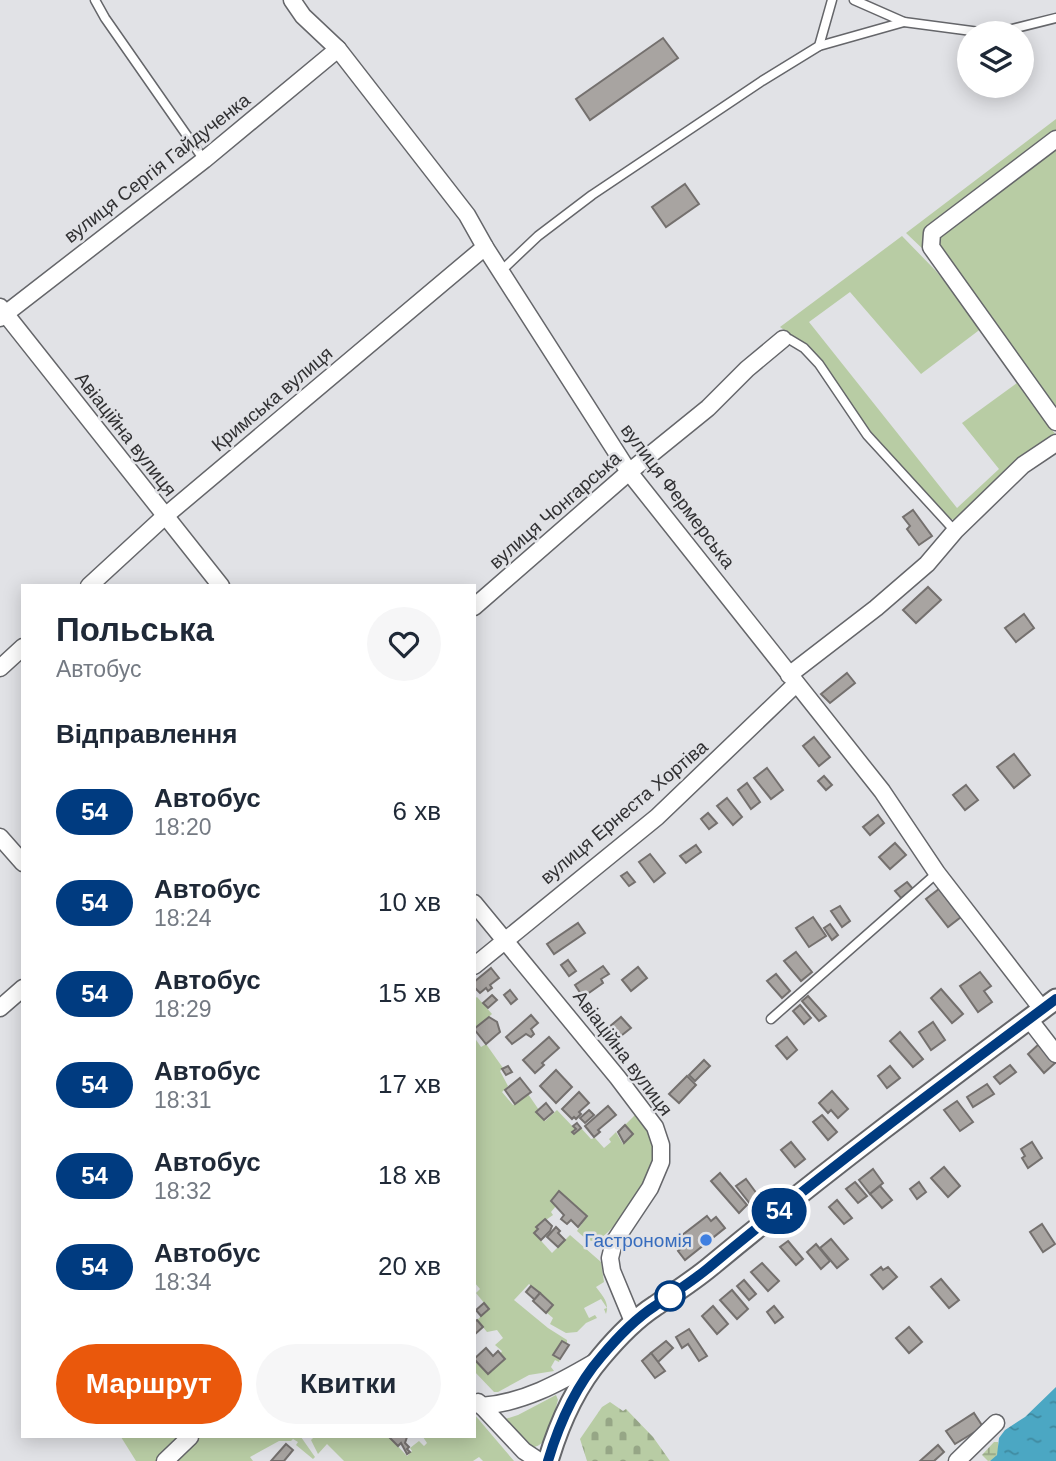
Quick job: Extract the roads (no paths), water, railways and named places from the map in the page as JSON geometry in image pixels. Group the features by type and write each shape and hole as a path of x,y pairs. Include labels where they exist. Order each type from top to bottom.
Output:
{"street":[{"name":"вулиця Фермерська","path":"292,0 303,16 338,49 467,215 629,472 882,791 937,873 1042,1009 1056,1054"},
{"name":"вулиця Сергія Гайдученка","path":"2,313 204,160 338,49"},
{"path":"1056,139 932,233 931,247 1056,422"},
{"name":"Кримська вулиця","path":"91,584 164,517 485,247"},
{"name":"Авіаційна вулиця","path":"2,313 219,584"},
{"name":"вулиця Чонгарська","path":"476,605 629,472 708,408 747,369 783,340"},
{"name":"вулиця Ернеста Хортіва","path":"476,964 657,817 792,680 927,564 955,531 1023,465 1056,443"},
{"path":"0,668 21,649"},
{"path":"0,837 21,861"},
{"name":"Авіаційна вулиця","path":"476,906 618,1078 655,1127 662,1145 661,1162 650,1188 614,1242 610,1258 612,1271 634,1324"},
{"path":"0,1008 21,990"},
{"path":"548,1461 572,1402 598,1360 634,1324 653,1307 689,1284 854,1151 1042,1009"},
{"path":"478,1402 500,1405 534,1394 598,1360"},
{"path":"478,1402 524,1451 539,1461"},
{"path":"957,1461 996,1423"},
{"path":"165,1461 189,1438"}],"lane":[{"path":"95,0 204,160"},
{"path":"819,46 832,0"},
{"path":"854,0 904,22 957,29"},
{"path":"1034,24 1056,18"},
{"path":"501,271 538,236 592,195 762,80 819,46 904,22"},
{"name":"вулиця Чонгарська","path":"783,340 789,340 804,348 867,435 955,531"},
{"path":"771,1019 937,873"}],"water":[{"path":"1056,1387 1056,1461 990,1461 997,1455 999,1438 1005,1430 1025,1417"}],"place":[{"name":"Гастрономія","path":"706,1240"}]}
